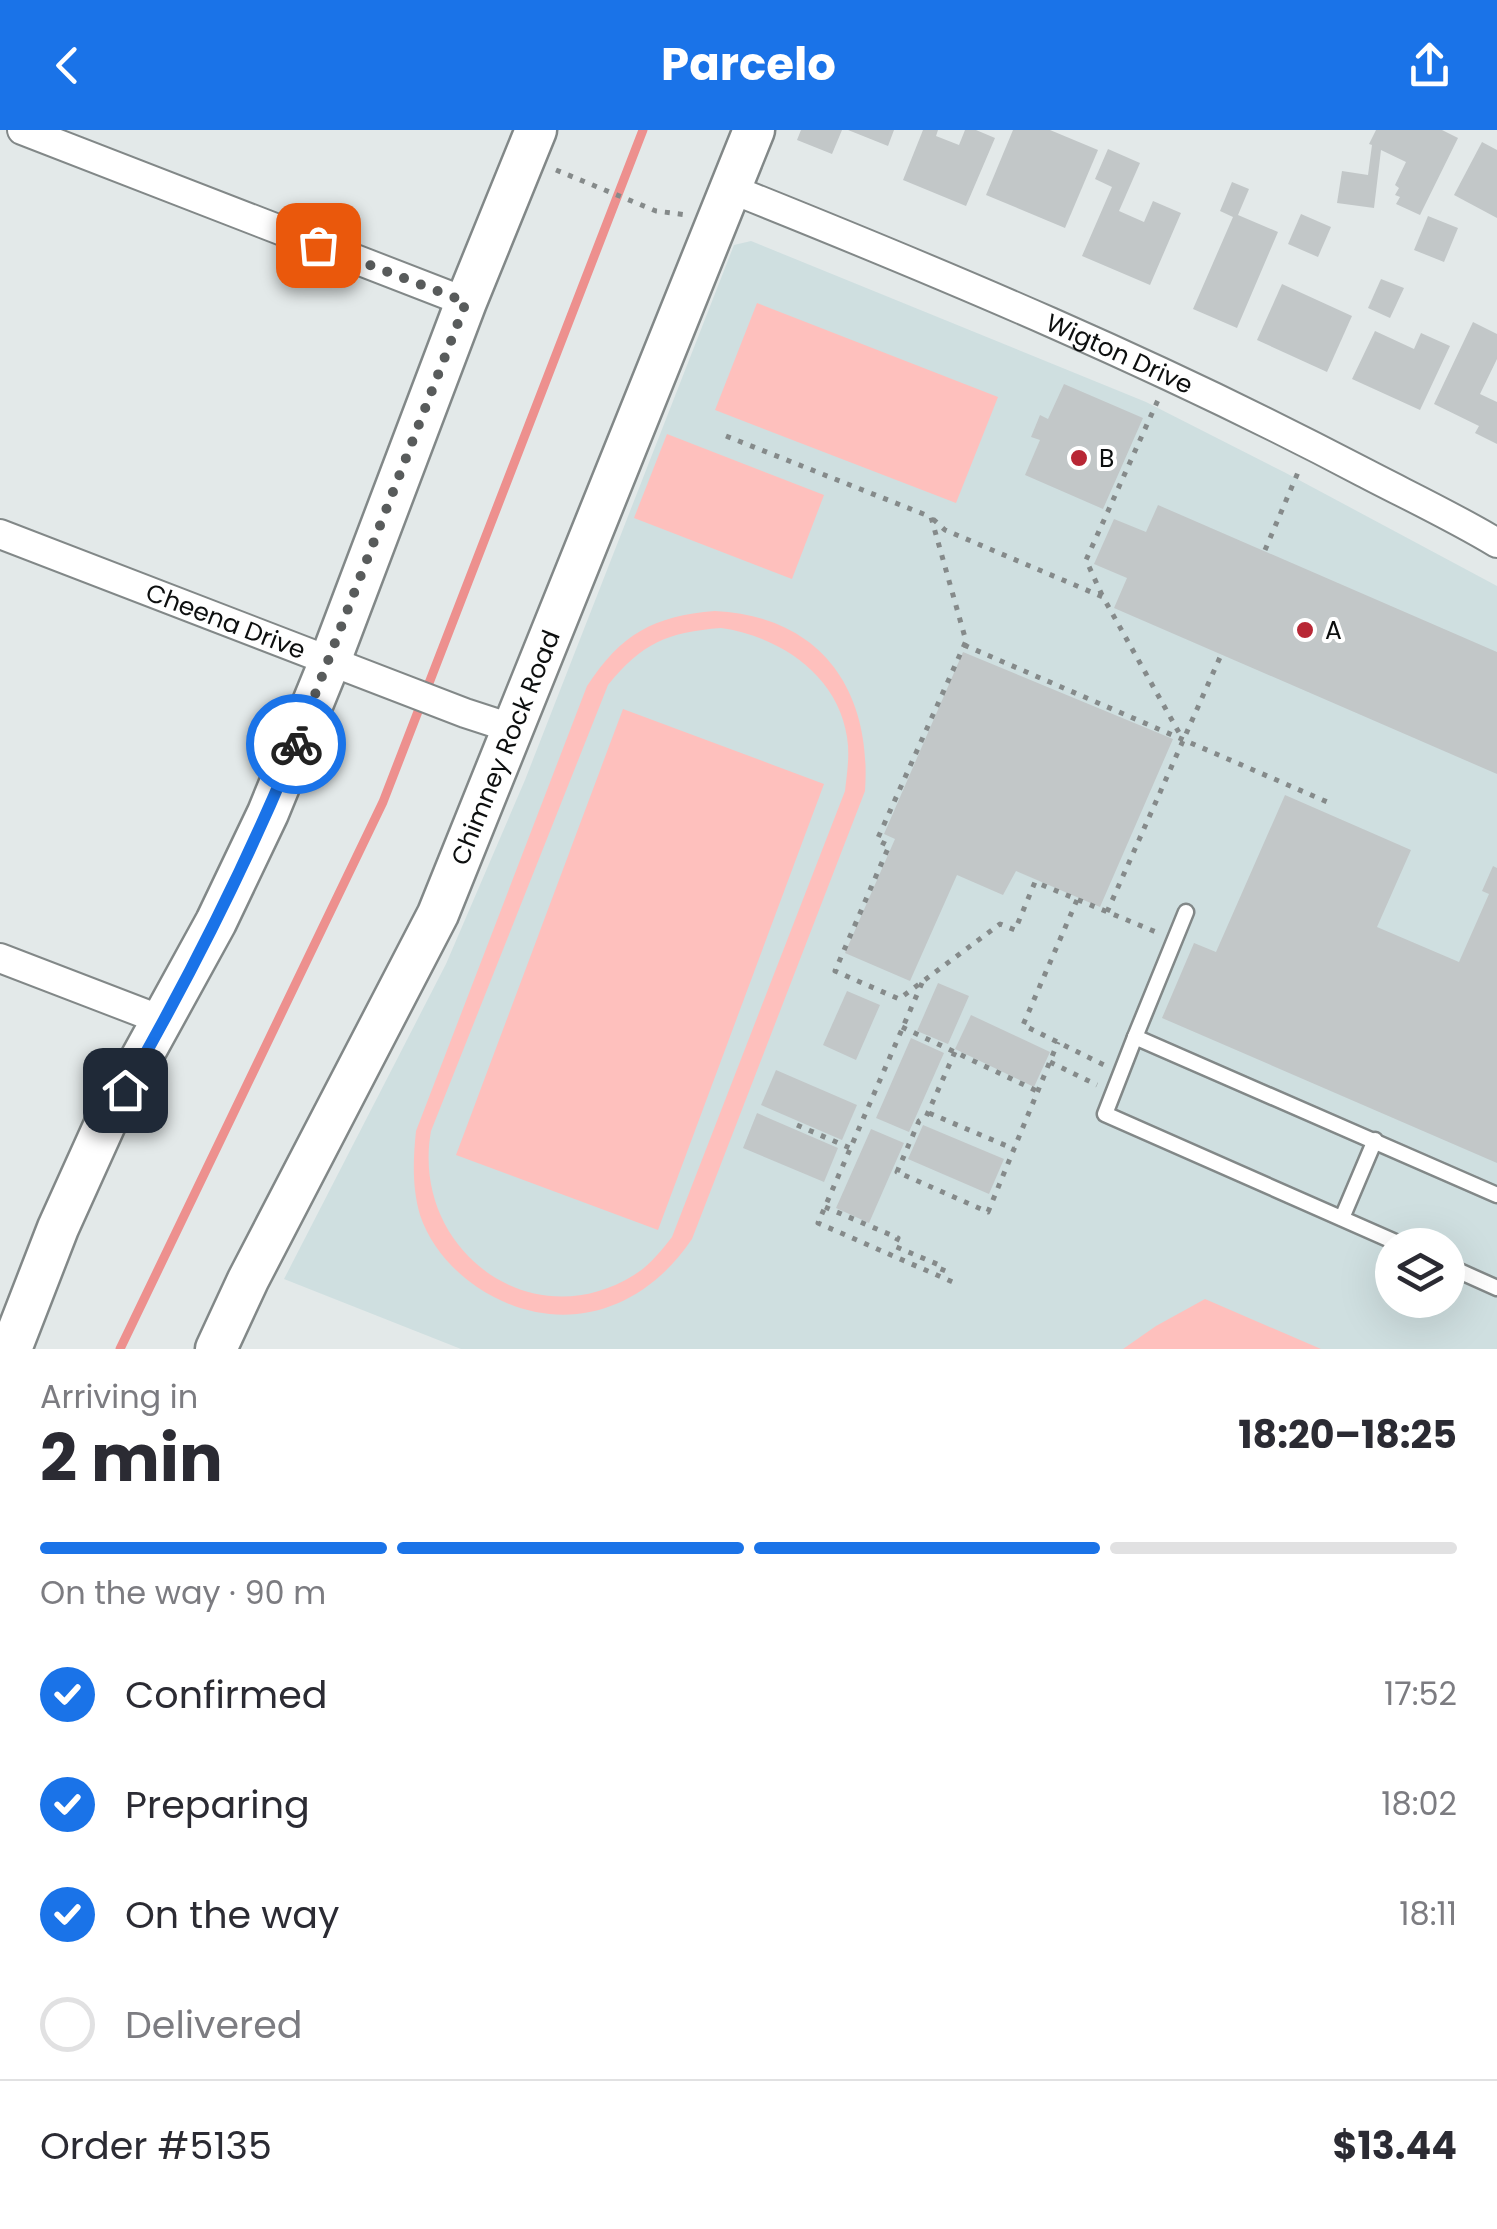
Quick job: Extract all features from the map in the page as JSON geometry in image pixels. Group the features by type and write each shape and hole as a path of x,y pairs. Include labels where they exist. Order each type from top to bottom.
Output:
{"main road":[{"path":"11,1349 58,1228 105,1124 164,1021 268,813 536,130"},
{"name":"Chimney Rock Road","path":"216,1349 438,914 754,130"}],"street":[{"path":"22,130 466,302"},
{"name":"Wigton Drive","path":"731,189 949,277 1170,374 1497,543"},
{"name":"Cheena Drive","path":"0,534 511,728"},
{"path":"0,958 164,1021"}],"lane":[{"path":"1186,912 1105,1114 1375,1233"},
{"path":"1135,1036 1497,1195"},
{"path":"1342,1218 1376,1140"},
{"path":"1465,1274 1497,1288"}],"path":[{"path":"568,175 656,210"},
{"path":"1170,374 1086,560 1184,740"},
{"path":"726,436 931,518 946,530 1103,597"},
{"path":"1265,550 1310,444"},
{"path":"931,518 964,644 877,840 889,846 835,970 899,999 1000,924 1015,930 1035,882 1160,935"},
{"path":"964,644 1332,804"},
{"path":"1107,912 1222,655"},
{"path":"1077,900 1023,1025 1121,1073"},
{"path":"922,982 818,1223 956,1283"},
{"path":"902,1028 1038,1091"},
{"path":"955,1052 898,1172 988,1212 1058,1042"},
{"path":"1050,1062 1114,1093"},
{"path":"928,1112 1014,1149"},
{"path":"797,1125 850,1148"},
{"path":"825,1207 898,1238 894,1246 944,1267 940,1276"}],"shaded area":[{"path":"751,241 1146,402 1497,586 1497,1349 461,1349 284,1279 446,964 525,780 734,245"},
{"path":"757,303 998,397 956,503 715,410"},
{"path":"667,434 824,495 792,579 634,518"},
{"path":"715,611 752,616 784,627 811,644 832,665 849,691 859,721 865,754 865,791 692,1239 648,1286 622,1301 595,1311 566,1315 536,1312 507,1303 477,1287 436,1246 424,1226 416,1194 416,1131 587,686 613,653 640,631","holes":["721,628 743,632 802,662 832,695 847,737 845,791 672,1237 634,1275 595,1292 555,1296 519,1289 486,1271 459,1245 439,1212 429,1173 431,1131 608,685 633,659 657,642"]},
{"path":"623,709 824,784 658,1230 456,1155"},
{"path":"1205,1299 1321,1349 1123,1349"}],"building":[{"path":"801,130 842,130 832,154 797,140"},
{"path":"848,130 894,130 888,146"},
{"path":"923,130 938,130 936,136 959,145 965,130 995,138 966,206 903,180"},
{"path":"1013,130 1050,130 1098,150 1065,228 986,195"},
{"path":"1376,130 1442,130 1458,138 1420,215 1396,204 1400,197 1395,195 1399,188 1395,185 1406,162 1381,150 1374,208 1337,203 1342,171 1368,175 1372,145 1369,144"},
{"path":"1482,142 1497,150 1497,218 1454,195"},
{"path":"1108,149 1140,163 1119,211 1144,222 1153,201 1181,213 1150,285 1082,256 1112,187 1095,179"},
{"path":"1232,182 1249,189 1238,215 1278,232 1237,328 1193,309 1233,217 1220,211"},
{"path":"1301,214 1331,227 1318,257 1288,244"},
{"path":"1428,216 1458,228 1444,262 1414,250"},
{"path":"1381,279 1404,288 1390,318 1368,308"},
{"path":"1282,284 1352,316 1327,372 1257,340"},
{"path":"1473,322 1497,334 1497,359 1480,394 1497,402 1497,444 1475,433 1479,426 1434,404"},
{"path":"1375,331 1414,349 1421,333 1450,346 1420,410 1352,379"},
{"name":"B","path":"1064,384 1143,418 1103,509 1025,475 1040,440 1031,437 1040,415 1048,419"},
{"name":"A","path":"1158,505 1497,652 1497,774 1114,608 1127,578 1094,564 1114,519 1146,532"},
{"path":"963,652 1173,739 1100,907 1016,871 1003,895 957,875 910,981 845,953 895,839 884,834"},
{"path":"1285,795 1411,850 1377,927 1459,962 1489,894 1482,891 1493,866 1497,868 1497,1163 1162,1018 1194,943 1216,952"},
{"path":"938,983 969,996 948,1044 917,1031"},
{"path":"847,991 880,1005 856,1060 823,1045"},
{"path":"971,1015 1050,1052 1034,1087 955,1049"},
{"path":"911,1038 944,1053 909,1132 876,1118"},
{"path":"776,1070 857,1105 842,1140 761,1105"},
{"path":"757,1113 838,1148 824,1182 743,1148"},
{"path":"923,1125 1004,1159 989,1194 908,1159"},
{"path":"871,1129 904,1143 869,1223 836,1208"}],"waterway":[{"path":"120,1349 383,802 643,130"}],"way so far":[{"path":"296,744 466,302 318,245"}],"place":[{"name":"B","path":"1079,458"},
{"name":"A","path":"1305,630"}],"route":[{"path":"125,1090 216,922 296,744"}]}
